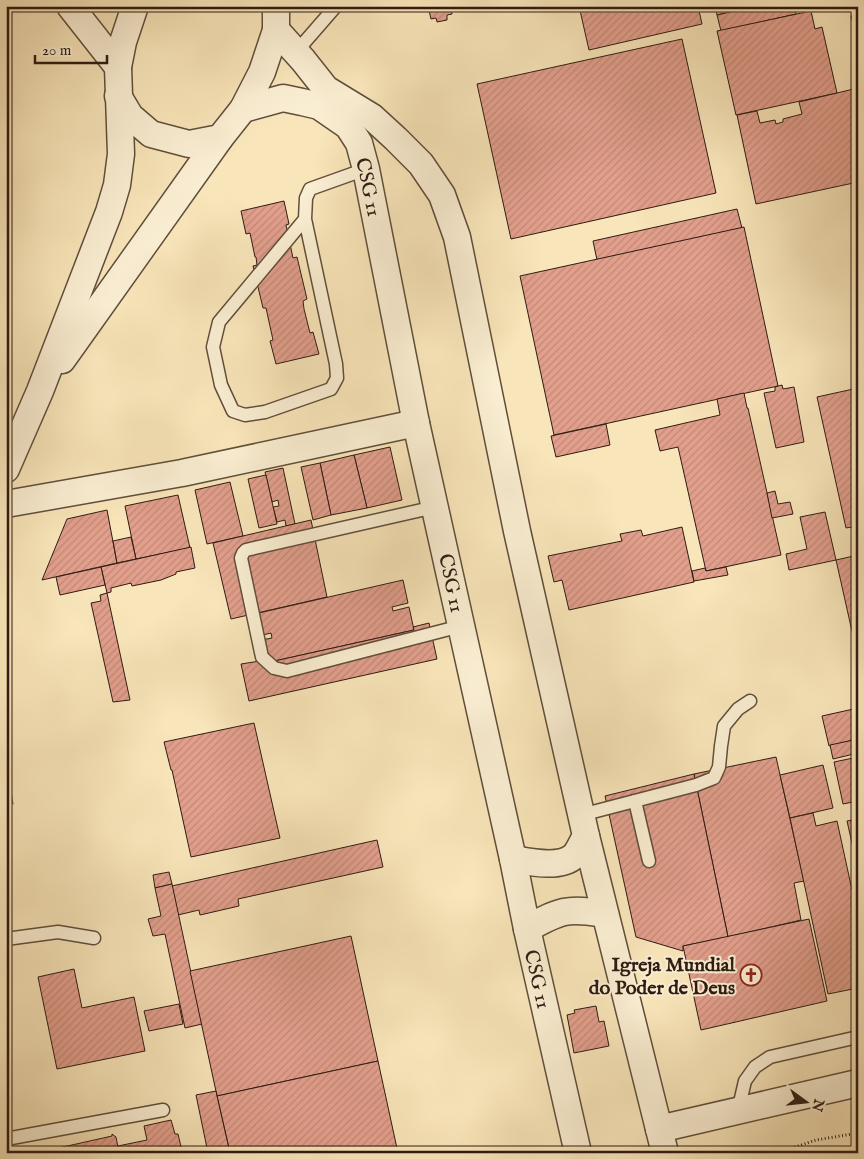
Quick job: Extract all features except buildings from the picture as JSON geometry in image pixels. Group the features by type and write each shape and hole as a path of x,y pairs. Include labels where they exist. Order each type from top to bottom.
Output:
{"street":[{"path":"70,6 118,67"},
{"path":"6,470 40,391 117,185 121,154 118,67 123,42 135,6"},
{"path":"276,18 296,52 326,89 372,118 421,164 442,195 457,236 517,531 583,825 662,1141 738,1110 858,1083"},
{"path":"40,391 122,274 243,109 262,72 276,18"},
{"path":"118,96 130,116 151,134 189,144 220,138"},
{"name":"CSG 11","path":"243,109 283,98 319,106 348,126 359,143 416,423 578,1153"},
{"path":"6,504 182,473 416,423"},
{"path":"513,859 551,864 566,862 575,855 583,825"},
{"path":"527,929 550,916 565,912 582,911 605,914"}],"lane":[{"path":"296,52 336,6"},
{"path":"304,219 219,322 213,348 221,385 233,411 245,415 265,412 331,389 337,378 336,364 304,219 306,198 310,190 366,170"},
{"path":"435,507 243,552 241,558 262,657 274,668 287,671 461,626"},
{"path":"583,825 635,801 696,785 714,778 719,767 724,726 738,709 750,702"},
{"path":"635,801 649,861"},
{"path":"6,939 58,932 94,938"},
{"path":"738,1110 745,1081 755,1067 770,1057 858,1037"},
{"path":"6,1139 163,1110"}],"path":[{"path":"778,1153 816,1140 858,1133"}],"place":[{"name":"Igreja Mundial do Poder de Deus","path":"751,975"}]}
